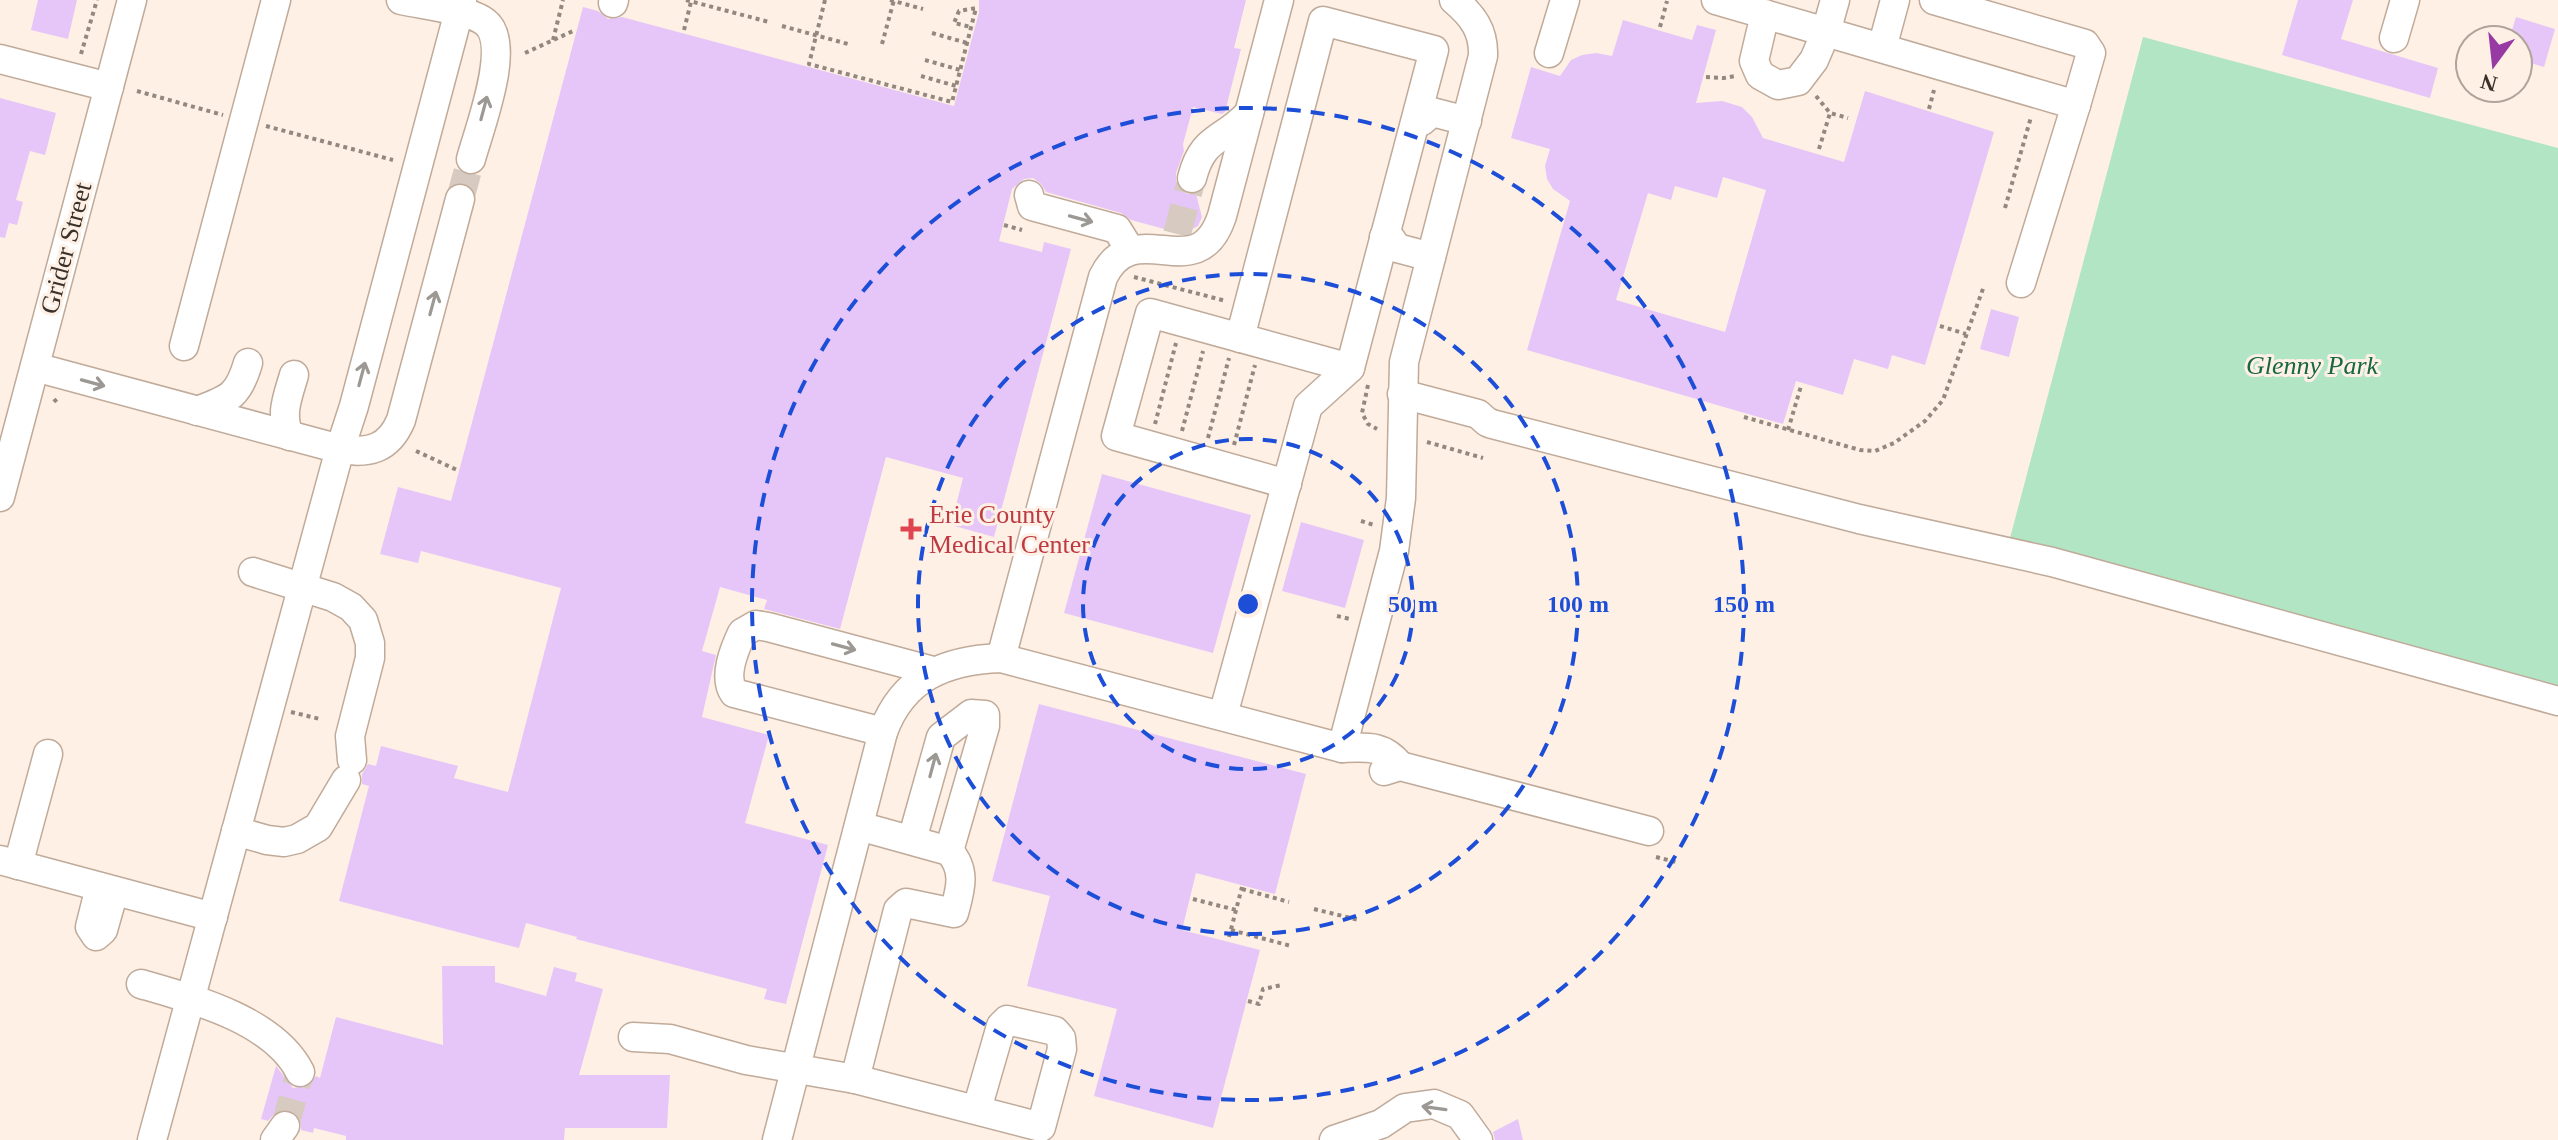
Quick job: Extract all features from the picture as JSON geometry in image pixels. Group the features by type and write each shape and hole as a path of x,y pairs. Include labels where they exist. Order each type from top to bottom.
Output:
{"street":[{"name":"Grider Street","path":"0,497 35,367 123,89 132,0"},
{"path":"184,346 276,0"},
{"path":"402,0 460,6 493,30 498,57 471,159"},
{"path":"1001,658 1103,277 1116,259 1127,262 1151,247 1174,243 1189,252 1203,245 1218,228 1279,0"},
{"path":"1342,748 1400,519 1392,405 1483,56 1484,42 1472,17 1454,0"},
{"path":"1549,53 1565,0"},
{"path":"1716,0 2076,105"},
{"path":"1765,14 1754,61 1760,75 1778,85 1798,81 1814,60 1835,0"},
{"path":"1882,48 1895,0"},
{"path":"1934,0 2085,44 2091,53 2021,283"},
{"path":"2394,38 2405,0"},
{"path":"152,1140 354,406 460,6"},
{"path":"1223,715 1308,406 1360,377 1388,238 1434,50 1323,21 1242,349"},
{"path":"0,59 123,89"},
{"path":"1192,178 1197,159 1206,146 1232,130 1249,113"},
{"path":"1419,120 1428,133 1464,132"},
{"path":"1029,195 1032,206 1117,229 1127,262"},
{"path":"35,367 340,449 357,452 375,449 385,444 396,431 460,199"},
{"path":"1388,238 1397,248 1433,248"},
{"path":"1287,484 1116,436 1150,313 1242,349 1360,377"},
{"path":"197,411 233,395 241,385 248,363"},
{"path":"290,436 285,427 284,414 294,375"},
{"path":"1392,405 1474,427 1487,422 1859,519 2067,566 2558,701"},
{"path":"236,831 284,842 297,839 318,827 345,769 370,658 369,635 363,620 351,607 333,597 253,572"},
{"path":"883,732 734,693 729,676 742,633 756,625 768,627 933,671"},
{"path":"777,1140 883,732 894,706 933,671 964,662 1001,658 1342,748 1368,747 1390,753 1400,766 1652,844"},
{"path":"912,840 941,737 971,714 985,715 985,726 949,851"},
{"path":"44,766 45,819 17,865 213,917"},
{"path":"855,1079 898,910 906,903 917,903 954,913 962,881 961,869 949,851 859,826"},
{"path":"96,936 103,930 107,889"},
{"path":"141,984 191,998 268,1034 293,1059 300,1072"},
{"path":"633,1037 670,1039 746,1060 855,1079 977,1109 1039,1134 1062,1049 1061,1038 1055,1031 1007,1020 1001,1026 977,1109"},
{"path":"1334,1140 1378,1132 1405,1108 1434,1104 1460,1115 1478,1140"}],"path":[{"path":"79,55 83,52 97,0"},
{"path":"553,40 563,0"},
{"path":"684,30 689,0 769,22"},
{"path":"825,0 809,64 952,102 976,8 959,11 954,23 971,27"},
{"path":"882,44 893,0 923,9"},
{"path":"1660,27 1667,1"},
{"path":"724,17 725,10"},
{"path":"782,26 848,44"},
{"path":"525,53 573,31"},
{"path":"932,33 967,43"},
{"path":"925,60 960,70"},
{"path":"1706,77 1724,78 1741,73"},
{"path":"921,76 956,86"},
{"path":"1929,109 1937,80"},
{"path":"1809,87 1830,113 1848,118"},
{"path":"123,89 398,161"},
{"path":"2005,208 2033,108"},
{"path":"1819,149 1830,113"},
{"path":"1127,262 1157,284 1235,304"},
{"path":"1744,417 1860,450 1875,451 1894,443 1925,421 1943,400 1984,286"},
{"path":"1940,326 1966,334"},
{"path":"1153,431 1178,337"},
{"path":"1180,437 1205,344"},
{"path":"1206,444 1242,349"},
{"path":"1232,451 1242,349"},
{"path":"1360,377 1392,405 1368,424 1364,417 1360,377"},
{"path":"1788,430 1801,386"},
{"path":"54,399 59,405"},
{"path":"1421,440 1483,458"},
{"path":"416,451 457,470"},
{"path":"286,710 320,719"},
{"path":"1652,844 1676,862"},
{"path":"1229,937 1242,888 1289,902"},
{"path":"1193,899 1236,910"},
{"path":"1314,909 1359,920"},
{"path":"1231,930 1291,946"},
{"path":"1248,1001 1259,1004 1263,989 1282,985"}],"green space":[{"name":"Glenny Park","path":"2143,37 2558,148 2558,688 2010,538"}],"building":[{"path":"38,0 77,0 68,39 31,30"},
{"name":"Erie County Medical Center","path":"979,0 1246,0 1234,48 1241,49 1225,112 1222,114 1193,107 1176,173 1180,190 1196,194 1202,217 1198,226 1183,234 1131,220 1121,213 1046,192 1033,178 1024,179 1012,189 999,241 1042,252 1044,242 1071,249 994,537 951,525 963,478 886,457 840,629 764,609 767,600 720,587 702,651 716,655 702,717 769,735 745,823 828,845 786,1004 764,999 767,989 526,923 519,948 339,901 369,786 362,784 362,774 368,764 376,766 381,746 458,766 454,778 508,792 561,588 421,551 418,563 380,554 398,487 451,501 583,7 598,11 608,19 622,17 954,106 979,12"},
{"path":"2298,0 2353,0 2341,39 2438,68 2430,98 2282,55"},
{"path":"2516,17 2555,29 2544,67 2534,64 2534,24 2514,24"},
{"path":"1623,20 1692,40 1697,25 1716,30 1696,103 1722,101 1742,107 1752,117 1763,138 1844,162 1865,91 1994,132 1925,365 1892,355 1888,369 1854,359 1843,395 1796,381 1783,424 1527,350 1570,201 1553,189 1547,179 1545,166 1550,149 1511,138 1531,67 1560,76 1571,60 1582,55 1596,53 1612,56","holes":["1723,177 1766,190 1725,332 1616,300 1648,193 1671,200 1675,186 1717,198"]},
{"path":"0,98 56,113 45,155 30,151 16,200 23,202 17,225 9,223 5,238 0,237"},
{"path":"1991,309 2019,317 2009,357 1980,349"},
{"path":"1102,474 1251,515 1213,653 1064,613"},
{"path":"1301,522 1364,540 1345,608 1282,591"},
{"path":"1039,704 1306,774 1275,894 1196,873 1182,930 1260,950 1213,1128 1094,1096 1117,1009 1027,986 1050,896 992,881"},
{"path":"442,966 495,966 495,982 546,996 554,967 577,973 575,981 603,989 579,1075 670,1075 667,1128 565,1128 564,1140 346,1140 346,1136 314,1128 313,1133 301,1130 300,1118 287,1109 277,1111 268,1121 261,1119 276,1066 293,1088 309,1086 316,1076 320,1078 336,1017 443,1045"},
{"path":"1518,1119 1523,1140 1495,1140 1493,1132"}],"tunnel":[{"path":"460,199 471,159"},
{"path":"1177,234 1192,178"},
{"path":"285,1126 300,1072"}],"place":[{"name":"Erie County Medical Center","path":"911,529"}]}
